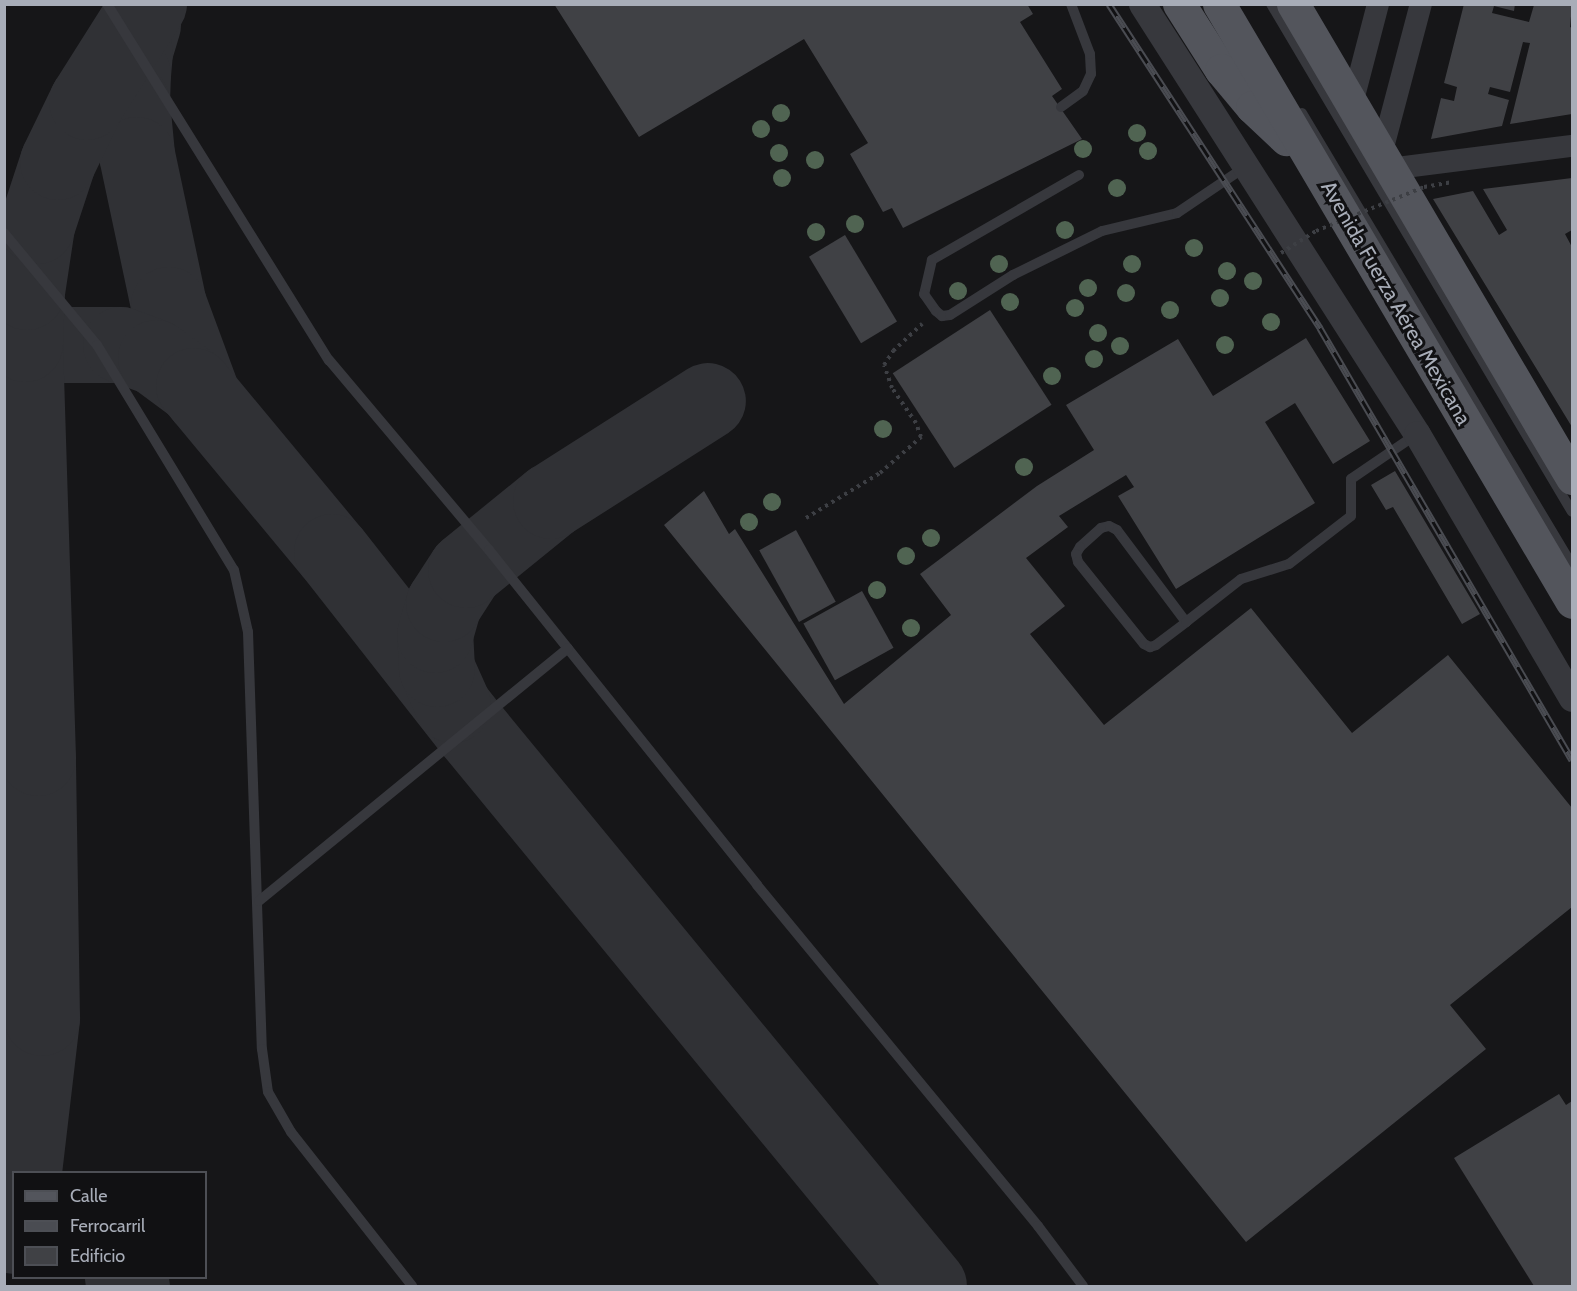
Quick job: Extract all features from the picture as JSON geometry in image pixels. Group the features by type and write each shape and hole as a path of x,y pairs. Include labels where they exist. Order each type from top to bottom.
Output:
{"main road":[{"path":"1179,4 1221,70 1252,106 1316,167"},
{"name":"Avenida Fuerza Aérea Mexicana","path":"1219,4 1572,602"},
{"path":"1293,4 1572,478"}],"street":[{"path":"1142,4 1417,434 1572,698"},
{"path":"1352,104 1378,4"},
{"path":"1421,4 1385,162 1572,146"}],"lane":[{"path":"107,4 329,360 568,648 757,885 1038,1226 1083,1287"},
{"path":"1061,107 1083,91 1091,74 1090,54 1071,4"},
{"path":"1271,4 1572,512"},
{"path":"1297,105 1572,565"},
{"path":"1079,175 932,260 924,294 936,311 942,316 950,315 1013,275 1102,231 1177,213 1247,166"},
{"path":"4,233 97,345 234,570 248,632 259,901 262,1048 268,1092 291,1132 412,1287"},
{"path":"1186,622 1117,530 1109,526 1101,528 1080,547 1076,554 1078,562 1144,644 1150,648 1156,645 1186,622 1241,579 1289,564 1351,516 1351,479 1417,434"},
{"path":"259,901 568,648"}],"path":[{"path":"1281,253 1327,226 1424,187 1453,182"},
{"path":"806,519 880,473 921,438 916,423 892,388 884,365 893,351 936,311"}],"building":[{"path":"554,4 1027,4 1033,14 1020,22 1062,89 1052,96 1082,139 903,228 892,208 883,212 850,154 868,143 804,39 639,137"},
{"path":"1464,4 1515,4 1514,11 1494,6 1492,13 1529,22 1534,5 1572,5 1570,27 1572,28 1572,114 1510,124 1530,43 1523,42 1510,92 1490,87 1488,94 1509,100 1502,126 1431,139 1441,98 1454,101 1457,87 1444,83"},
{"path":"1572,178 1572,230 1565,234 1572,247 1572,427 1433,199 1473,191 1499,235 1507,230 1483,189"},
{"path":"845,235 897,322 861,343 809,257"},
{"path":"990,310 1052,405 954,468 893,373"},
{"path":"1306,338 1370,441 1333,464 1295,403 1265,422 1315,503 1176,589 1118,496 1134,487 1126,475 1059,516 1068,527 1026,558 1065,606 1030,634 1104,725 1251,608 1352,733 1448,655 1572,808 1572,907 1450,1005 1486,1049 1246,1242 664,525 704,491 729,534 735,529 844,704 951,615 920,574 1037,486 1094,450 1066,405 1178,339 1213,396"},
{"path":"1395,471 1480,614 1462,624 1393,507 1386,510 1371,485"},
{"path":"796,530 836,602 799,622 759,550"},
{"path":"862,591 894,648 835,680 803,623"},
{"path":"1559,1094 1566,1105 1572,1101 1572,1286 1534,1286 1454,1158"}],"taxiway":[{"path":"24,1171 42,1018 38,758 25,344 27,292 37,226 58,162 87,102 149,4"},
{"path":"143,25 135,52 133,74 132,102 137,155 169,305 203,397"},
{"path":"4,345 121,345 156,358 194,386 332,552 471,729 929,1286"},
{"path":"453,705 437,669 435,635 444,604 466,570 551,501 708,401"},
{"path":"4,1211 12,1231"},
{"path":"124,1279 132,1286"}],"railway":[{"path":"1109,4 1320,328 1572,760"}]}
